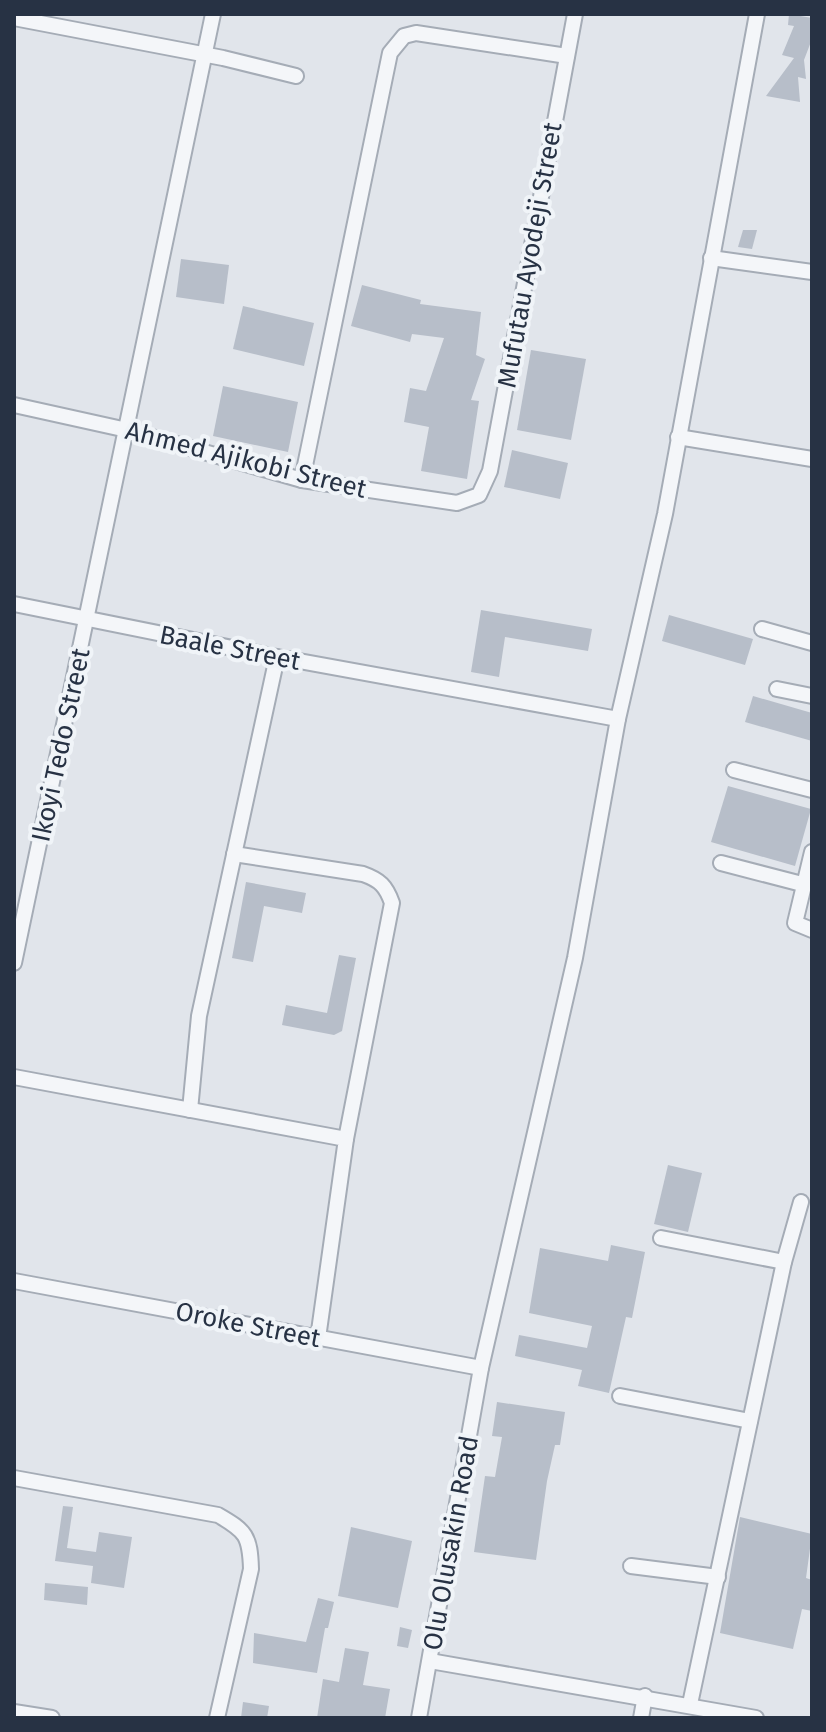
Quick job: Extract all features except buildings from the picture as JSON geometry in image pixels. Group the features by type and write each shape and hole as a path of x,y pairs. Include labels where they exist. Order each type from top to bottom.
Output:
{"street":[{"name":"Ikoyi Tedo Street","path":"14,963 213,14"},
{"name":"Mufutau Ayodeji Street","path":"479,495 490,471 575,14"},
{"name":"Olu Olusakin Road","path":"419,1718 481,1368 575,958 618,719 678,437 757,14"},
{"path":"18,17 205,54 296,76"},
{"path":"302,480 390,53 404,36 416,33 567,56"},
{"path":"711,258 812,272"},
{"name":"Ahmed Ajikobi Street","path":"14,405 127,430 302,480 457,503 479,495"},
{"path":"678,437 812,459"},
{"name":"Baale Street","path":"14,604 277,657 618,719"},
{"path":"762,629 812,643"},
{"path":"190,1110 199,1016 277,657"},
{"path":"777,689 812,696"},
{"path":"734,770 812,790"},
{"path":"812,852 795,923 812,930"},
{"path":"234,854 363,874 376,879 389,893 392,903 346,1139 318,1338"},
{"path":"721,863 802,884"},
{"path":"14,1077 346,1139"},
{"path":"690,1704 784,1262 801,1202"},
{"path":"661,1238 784,1262"},
{"name":"Oroke Street","path":"14,1281 481,1368"},
{"path":"620,1396 750,1421"},
{"path":"14,1478 218,1515 242,1528 251,1546 251,1569 217,1718"},
{"path":"631,1566 718,1577"},
{"path":"430,1661 645,1696 756,1718"},
{"path":"641,1718 645,1696"},
{"path":"14,1712 52,1718"}]}
